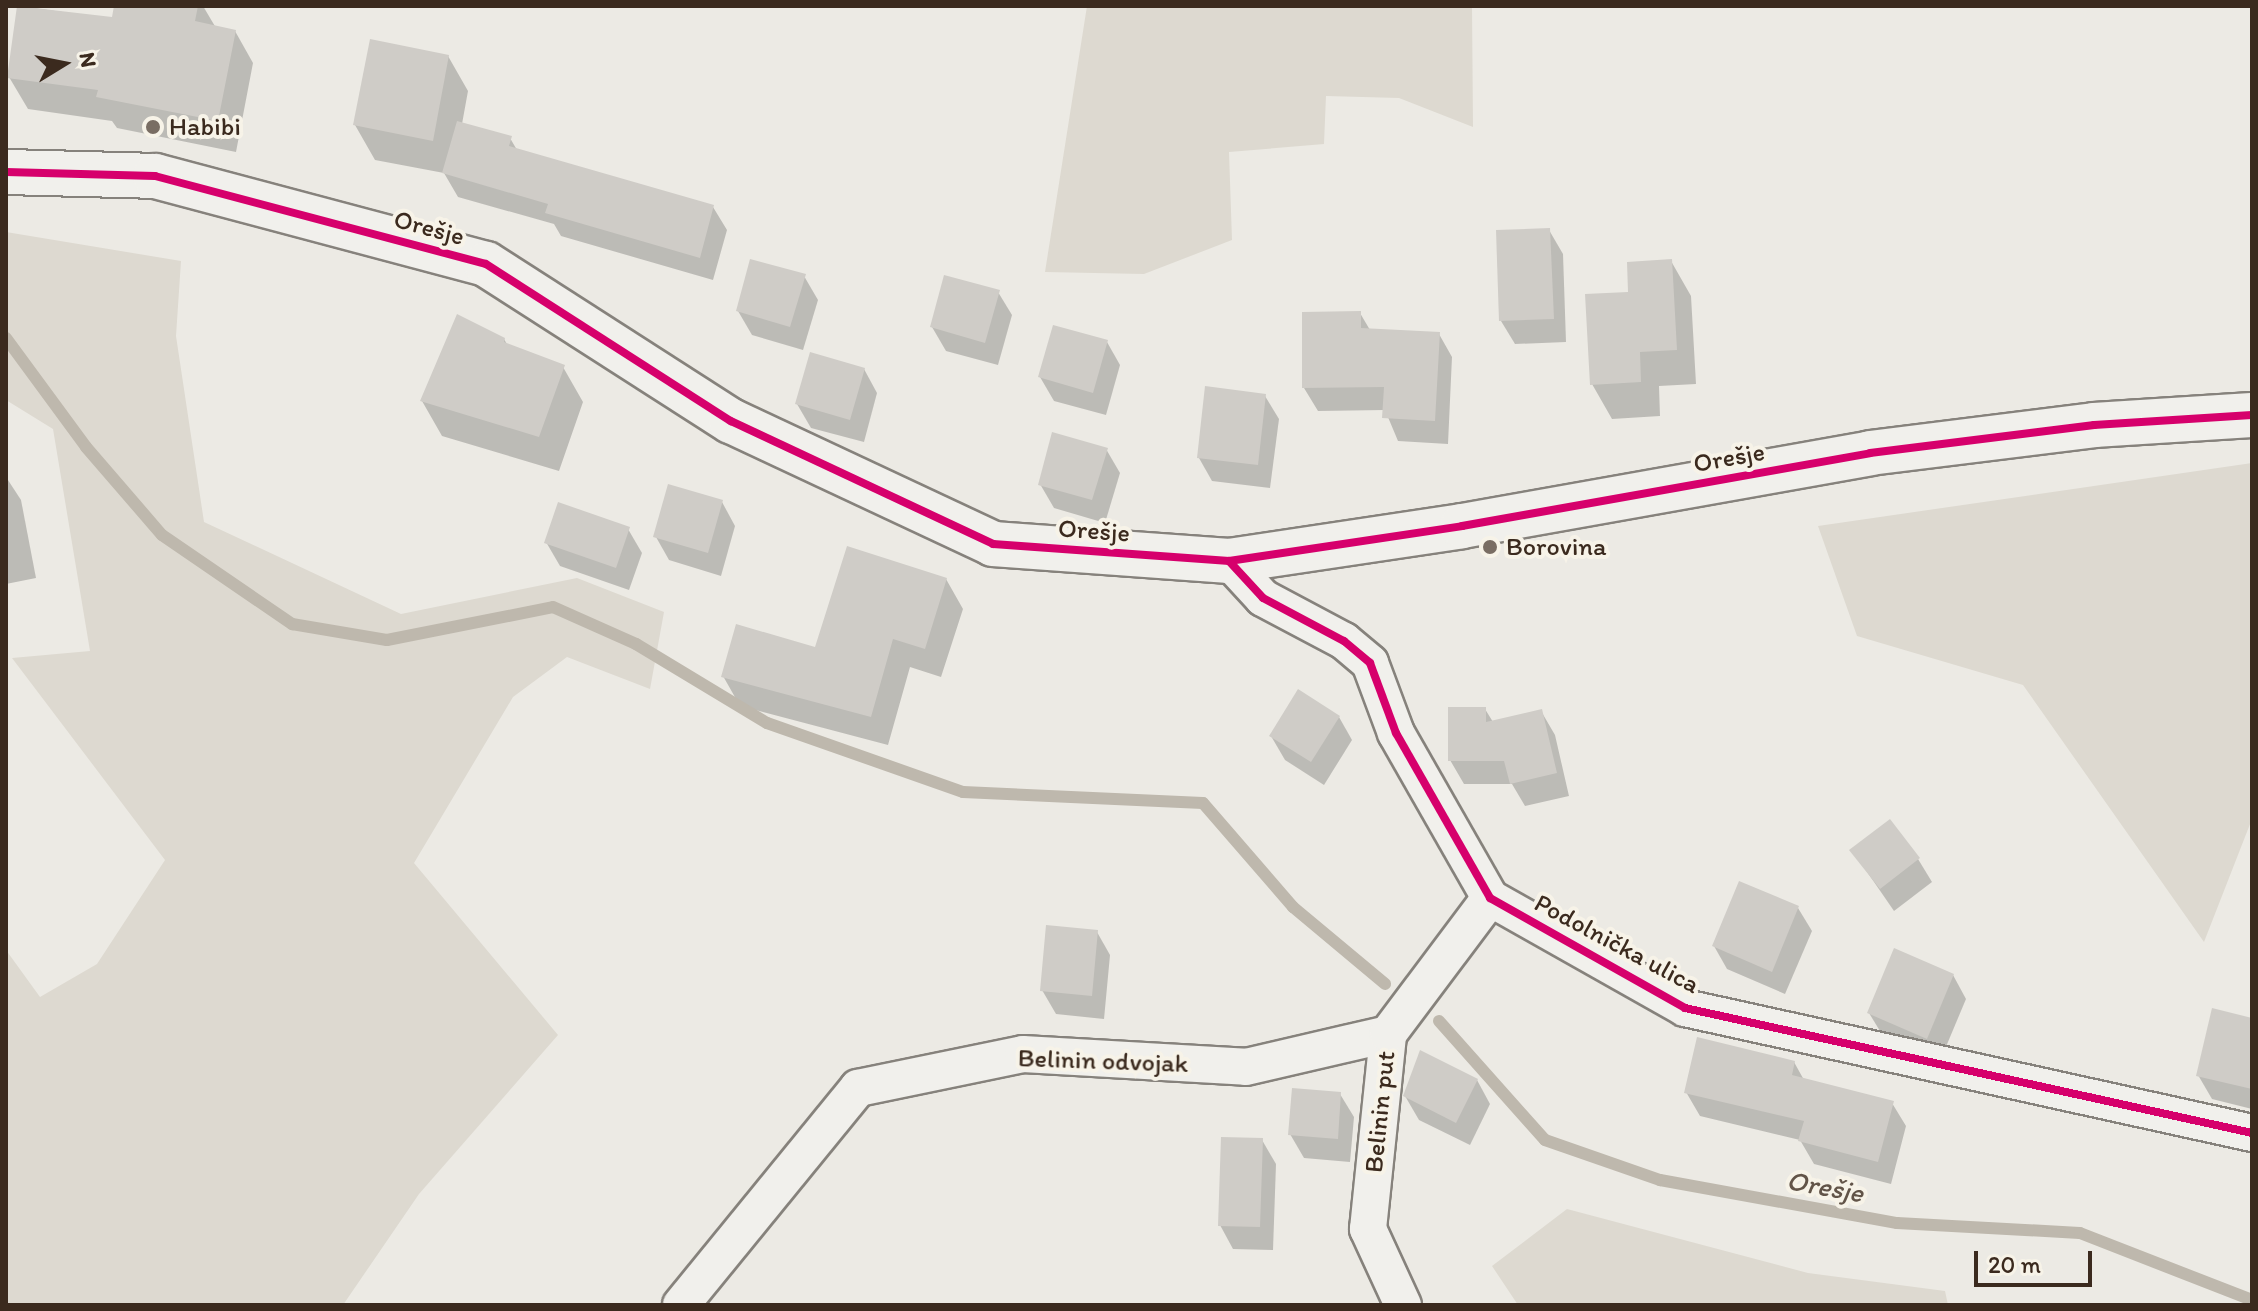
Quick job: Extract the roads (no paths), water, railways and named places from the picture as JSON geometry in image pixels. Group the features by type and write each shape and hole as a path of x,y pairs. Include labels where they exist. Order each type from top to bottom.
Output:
{"street":[{"name":"Orešje","path":"6,172 155,176 486,264 731,421 993,544 1229,561 1462,526 1870,453 2094,425 2252,415"},
{"path":"1229,561 1263,598 1344,641 1370,663 1396,733 1490,898"},
{"name":"Belinin put","path":"1403,1305 1368,1229 1388,1034 1490,898"},
{"name":"Podolnička ulica","path":"1490,898 1685,1008 2252,1133"},
{"name":"Belinin odvojak","path":"681,1305 858,1088 1023,1054 1246,1067 1388,1034"}],"waterway":[{"name":"Orešje","path":"6,338 86,447 162,535 292,624 387,640 553,607 636,644 767,723 963,792 1203,803 1293,907 1385,984"},
{"name":"Orešje","path":"1439,1021 1545,1140 1660,1180 1897,1223 2080,1233 2252,1300"}],"place":[{"name":"Habibi","path":"153,127"},
{"name":"Borovina","path":"1490,547"}]}
